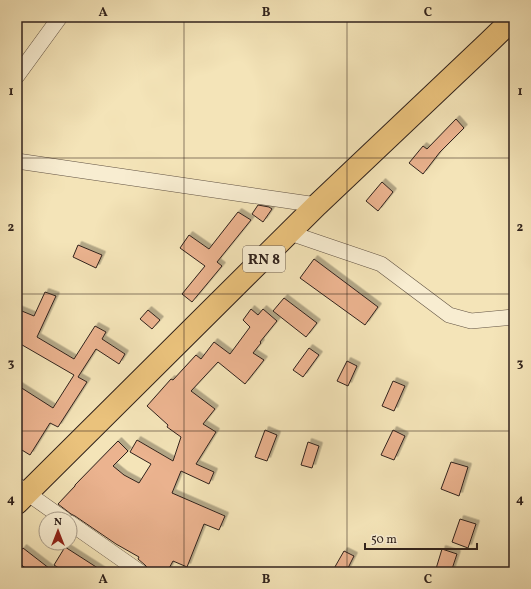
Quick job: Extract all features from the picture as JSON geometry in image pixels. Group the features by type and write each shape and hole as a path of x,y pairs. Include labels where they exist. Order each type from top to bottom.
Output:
{"main road":[{"name":"RN 8","path":"20,494 317,206 514,18"}],"street":[{"path":"17,76 60,17"},
{"path":"17,161 317,206"},
{"path":"290,233 381,264 449,315 471,321 514,317"},
{"path":"20,494 50,511"},
{"path":"78,529 140,572"}],"building":[{"path":"456,119 464,128 440,152 423,174 409,163 423,146 427,149"},
{"path":"382,182 393,192 378,211 366,201"},
{"path":"258,205 272,209 263,222 252,214"},
{"path":"238,212 251,220 217,262 222,266 192,302 182,294 205,266 180,248 189,235 209,249"},
{"path":"78,245 102,255 96,268 73,257"},
{"path":"314,259 378,307 365,325 300,278"},
{"path":"45,292 56,296 37,337 74,359 95,326 106,332 102,339 125,354 119,364 96,349 78,377 87,382 58,427 50,423 30,455 17,447 17,385 53,408 74,375 17,342 17,309 34,316"},
{"path":"284,298 317,323 306,337 273,311"},
{"path":"251,309 258,315 263,309 277,321 253,353 264,360 245,384 218,362 191,391 215,409 203,424 216,432 196,464 214,472 209,484 181,471 172,493 225,516 219,530 204,524 187,567 173,561 167,572 149,572 148,568 138,559 139,557 116,544 78,518 78,511 67,511 58,504 118,441 128,451 113,466 124,475 139,483 151,464 130,452 137,440 173,461 181,437 167,427 168,425 147,406 171,379 173,380 196,355 201,359 214,342 230,354 250,327 243,320"},
{"path":"148,310 160,320 152,329 140,319"},
{"path":"309,348 319,355 303,377 293,370"},
{"path":"347,361 357,366 348,386 337,381"},
{"path":"393,381 405,386 394,411 382,406"},
{"path":"265,430 277,435 267,461 255,457"},
{"path":"393,430 405,436 394,460 381,455"},
{"path":"308,442 319,446 312,468 301,465"},
{"path":"451,462 468,467 459,496 441,489"},
{"path":"460,519 476,524 468,548 452,542"},
{"path":"23,548 54,572 30,572 17,561 17,556"},
{"path":"442,549 457,554 451,572 435,572"},
{"path":"63,551 71,551 104,572 65,572 54,565"},
{"path":"344,551 354,556 346,572 332,572"}]}
